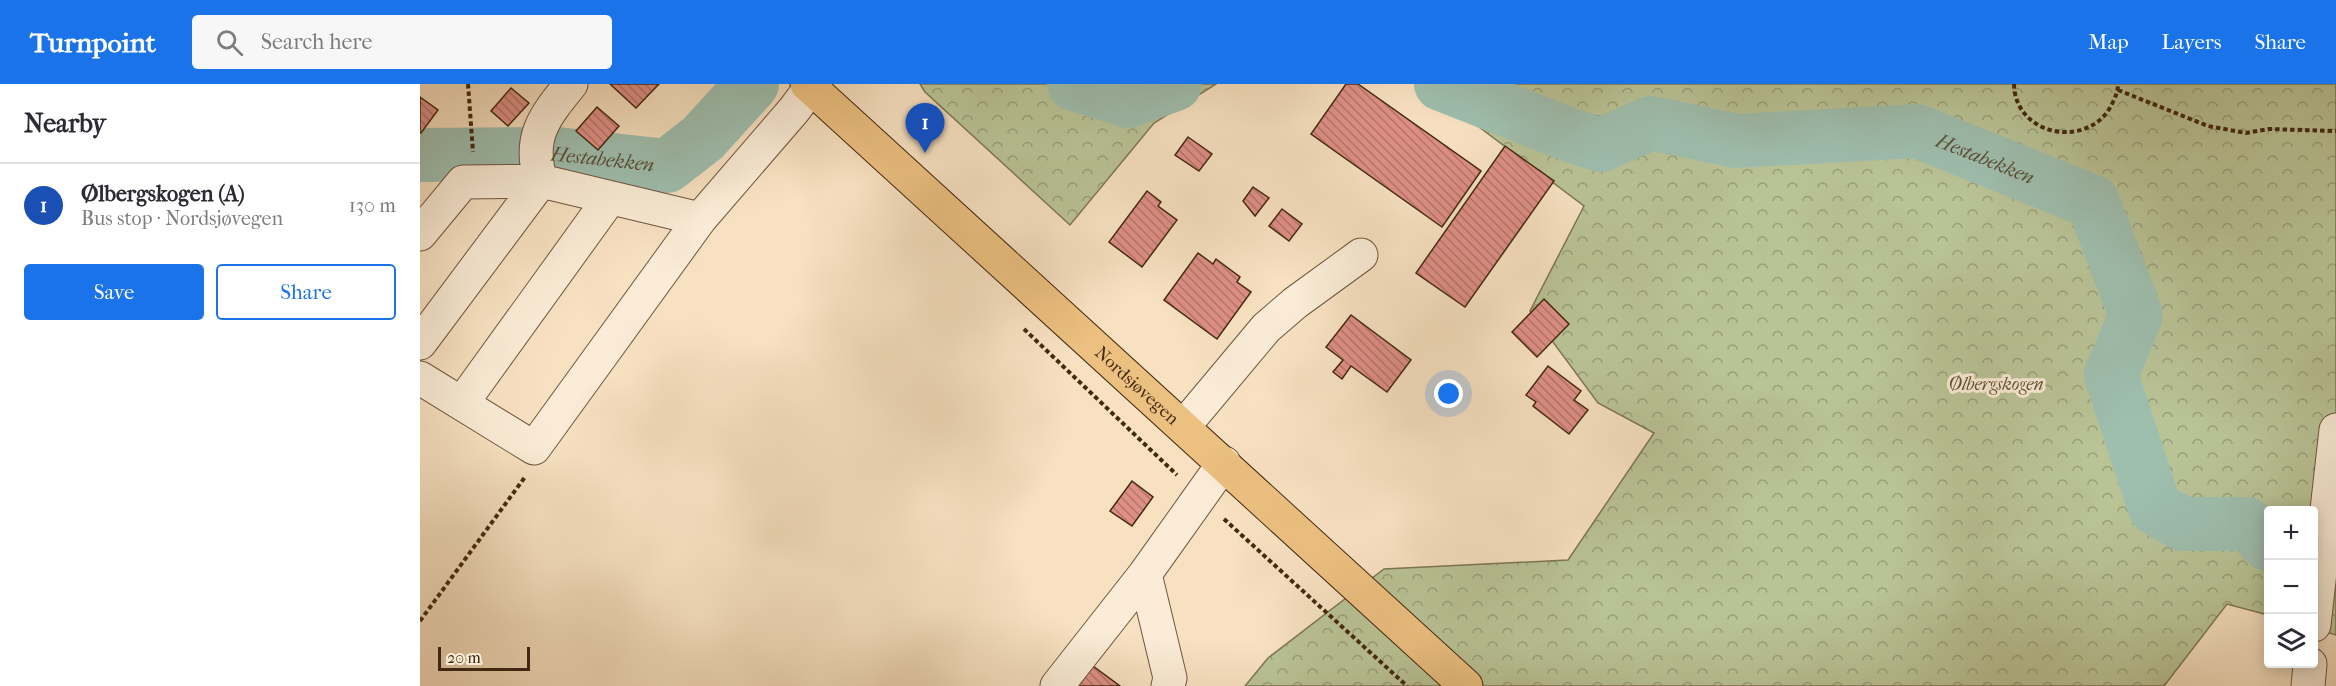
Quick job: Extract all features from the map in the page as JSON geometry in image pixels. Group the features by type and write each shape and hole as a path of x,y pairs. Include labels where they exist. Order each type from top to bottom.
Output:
{"main road":[{"name":"Nordsjøvegen","path":"809,86 1184,426 1466,686"}],"street":[{"path":"541,181 534,161 535,142 552,107 571,84"},
{"path":"420,378 534,448 700,219 794,110 809,86"},
{"path":"420,343 541,181"},
{"path":"420,234 463,182 541,181 700,219"},
{"path":"462,404 610,198"},
{"path":"1184,426 1266,328 1295,303 1361,255"},
{"path":"2314,614 2336,430"},
{"path":"1057,686 1144,574 1224,463"},
{"path":"1144,574 1170,678 1168,686"},
{"path":"2308,686 2310,668"}],"path":[{"path":"468,84 471,129"},
{"path":"2014,84 2014,94 2028,118 2045,129 2068,133 2094,125 2109,111 2118,90 2118,84"},
{"path":"2118,90 2208,126 2246,133 2269,129 2336,131"},
{"path":"1018,324 1200,496 1407,686"},
{"path":"420,621 532,468 534,448"}],"green space":[{"path":"920,84 1216,84 1154,123 1070,225 925,92"},
{"name":"Ølbergskogen","path":"1422,84 2336,84 2336,635 2318,629 2318,506 2264,506 2264,614 2227,604 2164,686 1245,686 1268,658 1384,569 1568,560 1654,433 1598,403 1530,311 1584,206"}],"building":[{"path":"610,84 659,84 636,108"},
{"path":"1346,84 1358,84 1481,171 1442,227 1311,134"},
{"path":"511,88 529,103 508,126 491,111"},
{"path":"420,97 438,110 421,133 420,133"},
{"path":"597,107 619,126 598,150 576,131"},
{"path":"1188,137 1212,154 1199,171 1175,155"},
{"path":"1505,146 1554,181 1465,307 1416,273"},
{"path":"1253,187 1269,198 1255,216 1243,201"},
{"path":"1147,191 1161,202 1158,206 1177,220 1142,267 1109,242"},
{"path":"1282,209 1302,224 1289,241 1269,226"},
{"path":"1198,253 1213,264 1216,259 1240,277 1237,282 1251,292 1217,339 1164,300"},
{"path":"1544,299 1569,324 1537,357 1512,332"},
{"path":"1351,315 1411,360 1387,392 1351,366 1342,379 1333,372 1343,360 1326,347"},
{"path":"1548,366 1581,391 1574,400 1588,410 1569,434 1533,406 1536,402 1526,395"},
{"path":"1132,481 1153,497 1132,526 1110,511"},
{"path":"1093,666 1120,686 1078,686"}],"waterway":[{"name":"Hestabekken","path":"420,155 558,154 667,166 703,138 752,84"},
{"name":"Hestabekken","path":"1074,84 1128,101 1175,84"},
{"name":"Hestabekken","path":"1441,84 1601,145 1651,123 1736,141 1917,131 2093,202 2136,315 2111,375 2155,508 2183,524 2247,524 2264,540"}],"place":[{"name":"Ølbergskogen (A)","path":"925,153"}]}
